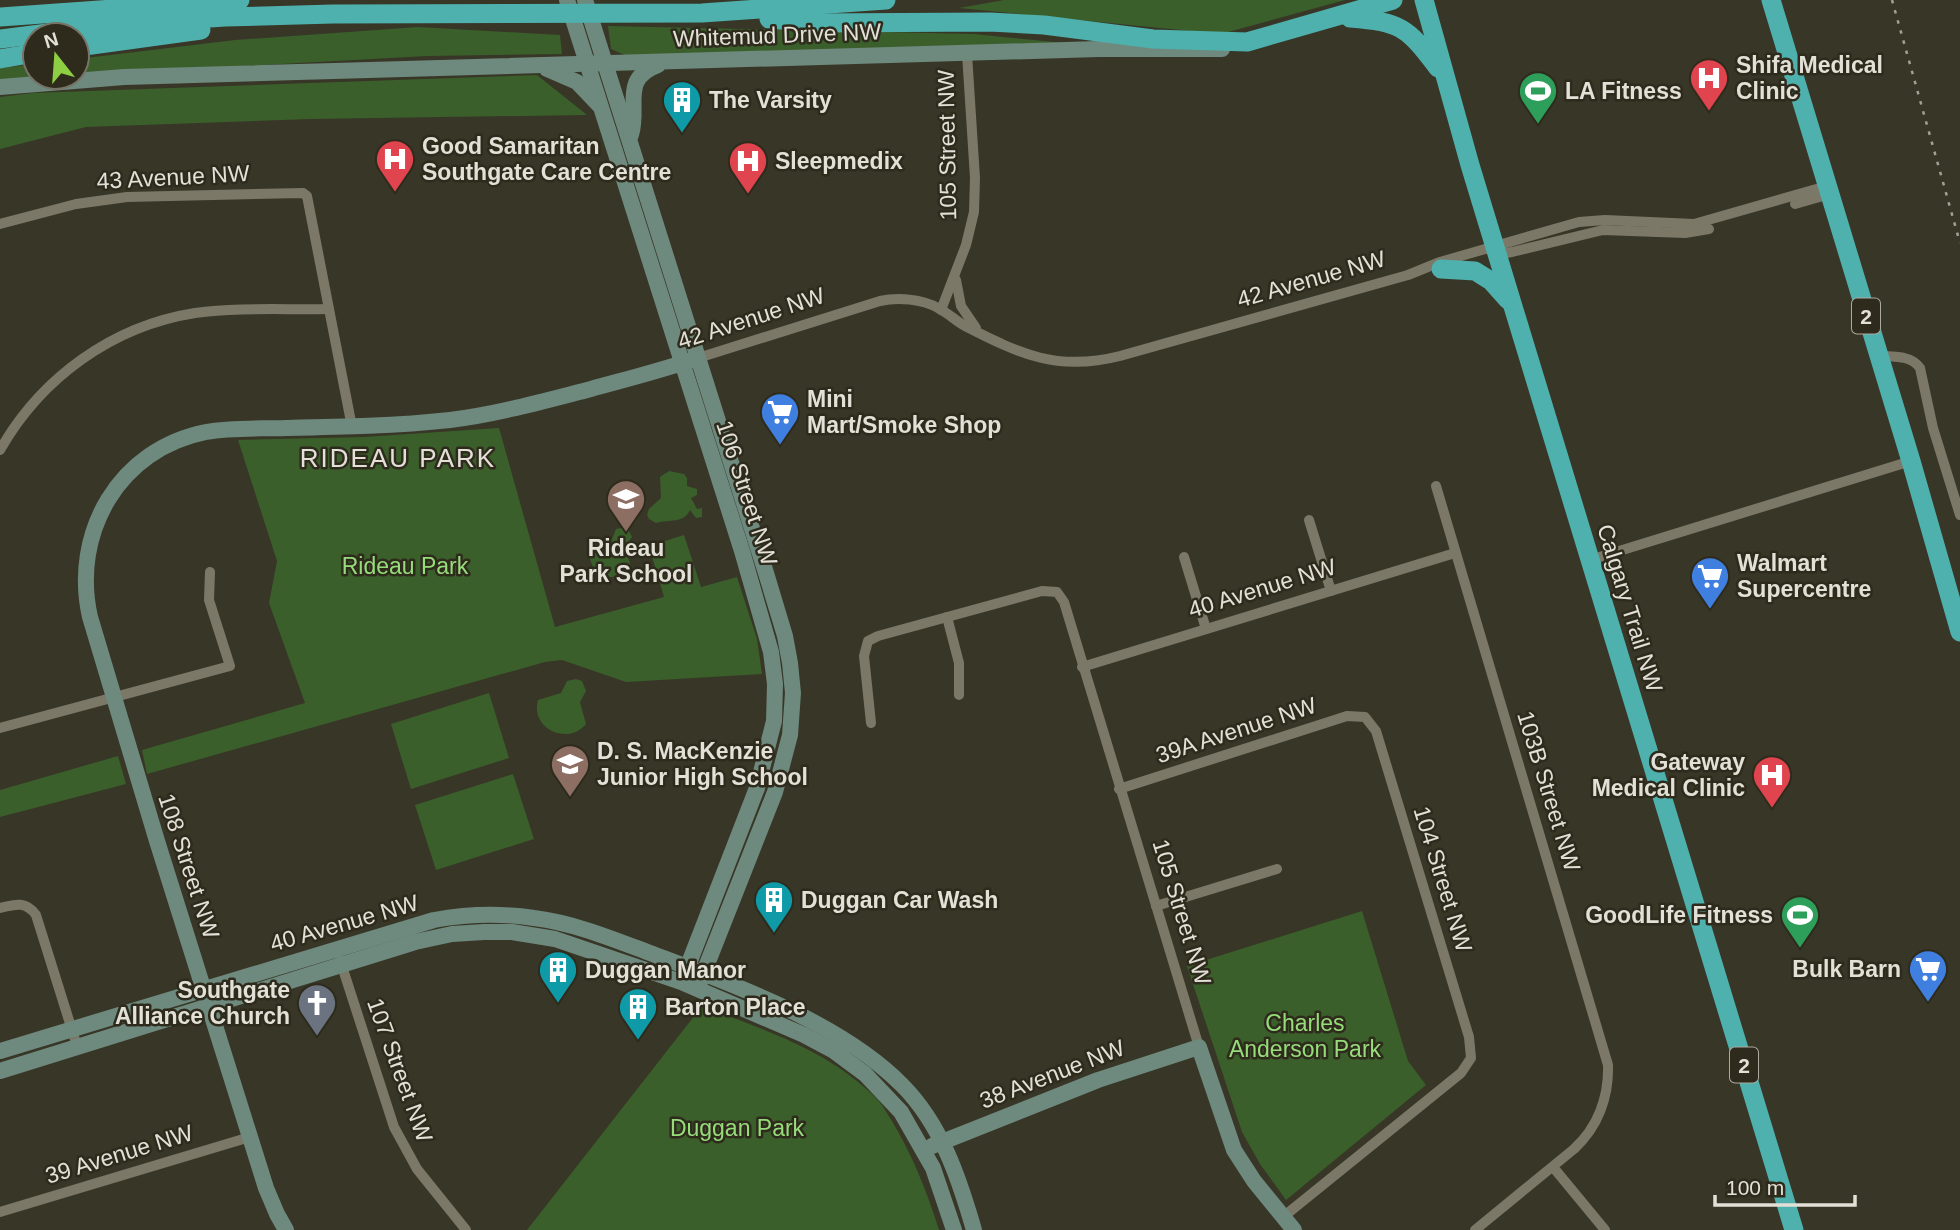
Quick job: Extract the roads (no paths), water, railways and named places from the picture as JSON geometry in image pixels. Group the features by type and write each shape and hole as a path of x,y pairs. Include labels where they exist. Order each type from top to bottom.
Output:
{"highway":[{"path":"0,17 240,0"},
{"name":"Whitemud Drive NW","path":"0,39 119,24 333,14 702,13 886,0"},
{"path":"702,13 814,23 990,22 1044,25 1153,39 1247,42 1393,0"},
{"name":"Calgary Trail NW","path":"1424,0 1512,304 1794,1230"},
{"name":"2","path":"1771,0 1960,632"},
{"path":"91,45 333,14"},
{"path":"1339,17 1382,20 1396,26 1415,40 1444,76"},
{"path":"0,59 21,55"},
{"path":"1432,270 1475,271 1491,281 1512,304"}],"street":[{"name":"106 Street NW","path":"567,0 769,639 775,693 774,722 757,788 684,975"},
{"name":"106 Street NW","path":"585,0 785,636 793,693 790,735 780,777 700,981"},
{"name":"Whitemud Drive NW","path":"0,87 124,76 1099,49 1217,50 1247,42"},
{"name":"105 Street NW","path":"942,310 971,229 975,206 967,54"},
{"path":"630,140 634,127 632,100 637,80 648,69 665,62"},
{"path":"538,66 577,82 602,108"},
{"name":"42 Avenue NW","path":"1432,270 1440,262 1496,250 1512,252 1603,230 1694,232 1828,190"},
{"name":"43 Avenue NW","path":"0,224 76,204 127,197 298,192 307,196 329,309"},
{"name":"42 Avenue NW","path":"101,510 116,486 133,469 160,450 185,438 216,430 352,427 495,413 682,363 880,301 912,301 942,310 981,333 1042,359 1065,363 1090,362 1136,352 1496,250"},
{"name":"105 Street NW","path":"956,274 961,306 981,333"},
{"path":"0,450 36,398 87,355 130,332 194,313 329,309 352,427"},
{"path":"1879,356 1904,358 1914,361 1920,368 1931,421 1960,515"},
{"path":"1590,560 1911,461"},
{"name":"103B Street NW","path":"1436,486 1604,1048 1608,1074 1601,1110 1593,1128 1581,1143 1475,1230"},
{"name":"108 Street NW","path":"101,510 87,552 85,581 90,617 153,830 250,1137 271,1201 286,1230"},
{"path":"1309,520 1331,591"},
{"name":"40 Avenue NW","path":"1083,667 1455,553"},
{"path":"1184,557 1206,629"},
{"path":"0,727 230,667 209,600 210,572"},
{"name":"105 Street NW","path":"947,617 1042,591 1057,592 1064,602 1199,1047 1234,1150 1254,1181 1289,1224"},
{"path":"871,723 864,656 868,641 878,636 947,617 959,663 959,695"},
{"name":"39A Avenue NW","path":"1119,789 1347,716 1365,717"},
{"name":"104 Street NW","path":"1289,1224 1461,1073 1471,1058 1469,1037 1376,730 1365,717"},
{"path":"1156,906 1276,869"},
{"path":"0,908 16,903 31,908 36,915 77,1046"},
{"name":"40 Avenue NW","path":"0,1051 336,948 441,919 503,915 536,918 603,936 684,975"},
{"name":"40 Avenue NW","path":"0,1071 434,937 498,931 555,939 684,975"},
{"name":"107 Street NW","path":"336,948 380,1089 398,1136 422,1177 466,1230"},
{"path":"684,975 811,1020 877,1062 902,1085 942,1142 958,1179 974,1230"},
{"path":"700,981 834,1051 865,1074 901,1112 924,1151 939,1183 954,1230"},
{"name":"38 Avenue NW","path":"924,1151 1098,1080 1199,1047"},
{"name":"39 Avenue NW","path":"0,1212 250,1137"},
{"path":"1553,1167 1605,1230"}],"railway":[{"path":"1892,0 1960,243"}],"place":[{"name":"Shifa Medical Clinic","path":"1709,112"},
{"name":"LA Fitness","path":"1538,125"},
{"name":"The Varsity","path":"682,134"},
{"name":"Good Samaritan Southgate Care Centre","path":"395,193"},
{"name":"Sleepmedix","path":"748,195"},
{"name":"Mini Mart/Smoke Shop","path":"780,446"},
{"name":"Rideau Park School","path":"626,533"},
{"name":"Walmart Supercentre","path":"1710,610"},
{"name":"D. S. MacKenzie Junior High School","path":"570,798"},
{"name":"Gateway Medical Clinic","path":"1772,809"},
{"name":"Duggan Car Wash","path":"774,934"},
{"name":"GoodLife Fitness","path":"1800,949"},
{"name":"Bulk Barn","path":"1928,1003"},
{"name":"Duggan Manor","path":"558,1004"},
{"name":"Southgate Alliance Church","path":"317,1037"},
{"name":"Barton Place","path":"638,1041"}],"district":[{"name":"RIDEAU PARK","path":"398,458"}],"park label":[{"name":"Rideau Park","path":"405,566"},
{"name":"Charles Anderson Park","path":"1305,1036"},
{"name":"Duggan Park","path":"737,1128"}]}
